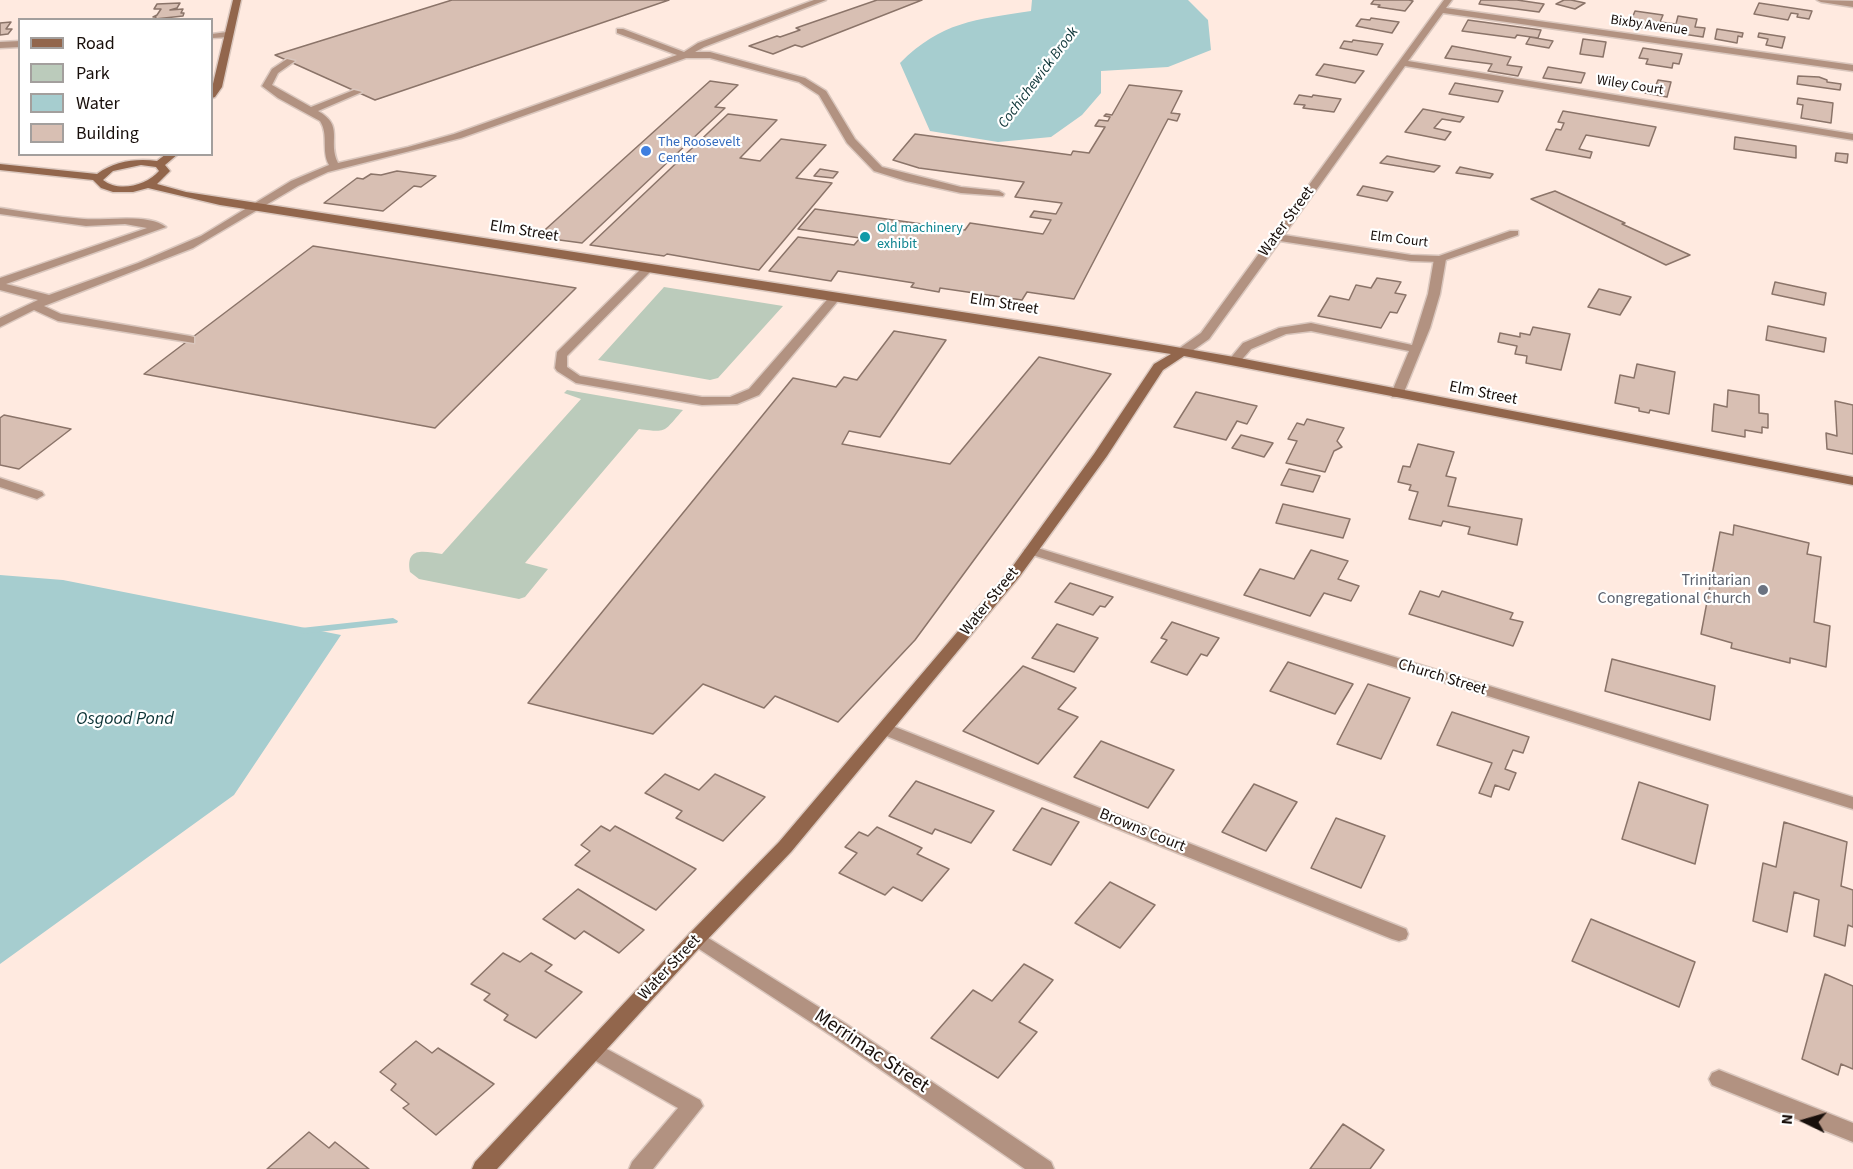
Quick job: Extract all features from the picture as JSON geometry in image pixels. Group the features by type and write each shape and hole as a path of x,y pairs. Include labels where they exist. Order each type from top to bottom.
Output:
{"street":[{"path":"213,93 237,0"},
{"path":"785,0 806,6"},
{"path":"0,323 50,299 189,246 240,219 311,175 359,160 404,152 540,109 685,56 700,45 822,0"},
{"name":"Water Street","path":"483,1169 697,938 785,848 885,729 1031,550 1100,456 1158,367 1205,336 1448,0"},
{"path":"1821,0 1853,4"},
{"name":"Bixby Avenue","path":"1441,10 1853,68"},
{"path":"620,31 685,56 711,55 802,80 823,93 851,141 878,169 910,179 961,190 999,194"},
{"path":"213,36 227,35"},
{"path":"0,45 18,44"},
{"path":"290,61 274,71 268,79 267,86 288,102 322,116 328,123 330,140 327,148 328,157 335,167"},
{"name":"Wiley Court","path":"1402,63 1853,137"},
{"path":"310,111 357,92"},
{"path":"0,167 99,177 110,168 129,163 159,164 170,156"},
{"path":"99,177 100,184 114,188 147,184 156,180 165,171 159,164"},
{"name":"Elm Street","path":"147,184 184,195 1059,331 1234,361 1853,482"},
{"path":"0,211 86,223 125,220 161,227 0,286"},
{"name":"Elm Court","path":"1276,237 1412,258 1440,259 1514,233"},
{"path":"1397,394 1427,321 1438,280 1440,259"},
{"path":"648,268 561,355 561,368 576,379 702,401 732,401 754,392 836,296"},
{"path":"0,286 50,299"},
{"path":"34,306 58,317 190,340"},
{"path":"1234,361 1247,345 1283,331 1311,327 1415,349"},
{"path":"0,482 37,495"},
{"name":"Church Street","path":"1031,550 1853,803"},
{"name":"Browns Court","path":"885,729 1399,934"},
{"name":"Merrimac Street","path":"697,938 839,1030 1043,1169"},
{"path":"594,1050 693,1106 640,1169"},
{"path":"1719,1079 1853,1133"}],"green space":[{"path":"664,287 783,306 718,378 710,380 598,360"},
{"path":"567,390 683,410 672,423 660,431 639,429 525,563 548,569 525,597 519,599 419,579 410,572 409,563 414,554 424,552 442,554 581,399 564,393"}],"water":[{"path":"1032,0 1188,0 1208,20 1211,50 1168,67 1101,71 1101,93 1082,115 1051,137 998,142 930,131 900,63 930,38 945,30 976,20 1031,11"},
{"name":"Osgood Pond","path":"0,575 63,580 341,635 234,795 0,964"}],"building":[{"path":"452,0 669,0 375,100 275,55"},
{"path":"877,0 922,0 802,47 795,45 773,54 749,46 800,30 796,28"},
{"path":"1374,0 1413,1 1405,11 1378,7 1380,5 1371,4"},
{"path":"1481,0 1517,0 1544,4 1539,12 1479,4"},
{"path":"1564,0 1585,3 1575,9 1556,4"},
{"path":"180,3 177,8 170,10 183,9 181,13 184,13 183,16 153,17 161,9 154,9 157,4"},
{"path":"1759,3 1812,11 1809,19 1797,17 1798,14 1791,13 1788,20 1754,14"},
{"path":"1635,11 1663,15 1660,22 1676,24 1678,16 1697,19 1695,27 1705,28 1703,37 1629,26"},
{"path":"1371,18 1399,22 1392,33 1356,26 1361,19 1370,20"},
{"path":"1468,20 1541,30 1538,38 1517,35 1515,38 1462,31"},
{"path":"11,22 6,29 12,29 8,34 0,35 0,23"},
{"path":"1717,29 1743,33 1742,37 1738,36 1737,43 1715,39"},
{"path":"1759,33 1785,37 1782,48 1766,45 1768,39 1758,37"},
{"path":"1530,37 1553,41 1549,48 1526,44"},
{"path":"1583,39 1606,42 1603,57 1580,54"},
{"path":"1353,40 1383,44 1377,55 1340,48 1344,41 1352,42"},
{"path":"1452,46 1511,57 1507,65 1522,67 1518,76 1488,71 1492,64 1445,58"},
{"path":"1643,48 1682,54 1679,64 1673,63 1672,68 1646,64 1648,59 1639,58"},
{"path":"1324,64 1364,71 1355,83 1316,75"},
{"path":"1548,67 1585,73 1581,83 1543,78"},
{"path":"1798,76 1819,77 1827,82 1841,84 1840,90 1797,84"},
{"path":"1658,80 1671,82 1667,97 1645,93 1648,84 1656,85"},
{"path":"710,81 738,85 715,107 725,108 582,243 537,237"},
{"path":"1455,83 1503,91 1498,102 1449,94"},
{"path":"1129,85 1182,91 1171,113 1180,114 1177,121 1168,119 1074,299 1027,292 1022,300 940,288 939,292 911,287 914,283 838,271 831,281 769,271 798,237 854,245 860,238 798,229 815,209 965,230 970,223 1043,234 1051,220 1030,217 1034,211 1056,214 1062,203 1015,197 1024,182 919,168 893,160 915,134 1071,155 1073,151 1089,153 1105,127 1095,126 1099,120 1108,121 1110,117 1104,116 1112,115"},
{"path":"1299,95 1341,99 1334,112 1303,108 1305,105 1294,104"},
{"path":"1798,98 1833,103 1831,123 1801,118 1803,105 1797,104"},
{"path":"1423,109 1464,117 1460,122 1442,119 1434,128 1451,132 1445,140 1405,132"},
{"path":"1563,111 1656,127 1649,146 1586,135 1579,149 1592,152 1590,158 1546,150 1556,129 1561,130 1564,123 1558,122"},
{"path":"728,114 777,120 740,158 760,161 781,139 826,145 796,178 832,183 759,270 667,254 664,256 590,245"},
{"path":"1735,137 1796,146 1796,158 1734,149"},
{"path":"1836,153 1848,154 1847,163 1835,161"},
{"path":"1387,156 1440,166 1434,172 1380,163"},
{"path":"1460,167 1493,174 1490,178 1456,173"},
{"path":"820,169 838,172 833,178 814,176"},
{"path":"397,171 436,176 421,187 414,186 383,211 324,203 357,178 363,179 371,174 381,175"},
{"path":"1363,186 1393,192 1387,201 1357,195"},
{"path":"1555,191 1690,255 1666,265 1531,199"},
{"path":"313,246 576,288 435,428 144,374"},
{"path":"1377,278 1401,282 1395,293 1406,295 1397,313 1390,312 1381,328 1318,316 1330,296 1349,300 1356,285 1371,288"},
{"path":"1775,282 1826,293 1824,305 1772,294"},
{"path":"1599,289 1631,297 1620,315 1588,307"},
{"path":"1768,326 1826,338 1824,352 1766,340"},
{"path":"1533,327 1570,334 1561,370 1526,363 1527,356 1515,354 1517,346 1498,342 1500,333 1520,337 1520,333 1530,335"},
{"path":"894,331 946,340 880,437 849,431 842,444 950,464 1039,357 1111,374 915,640 838,722 775,696 764,708 703,684 653,734 528,703 793,378 836,387 844,377 857,380"},
{"path":"1637,364 1675,372 1669,414 1650,410 1649,413 1639,411 1639,408 1615,403 1620,375 1634,378"},
{"path":"1728,390 1759,395 1759,413 1768,414 1768,428 1762,427 1762,433 1745,430 1745,437 1712,431 1714,404 1727,407"},
{"path":"1196,392 1257,406 1247,424 1237,421 1226,440 1174,427"},
{"path":"1835,401 1853,405 1853,454 1827,449 1826,433 1837,436"},
{"path":"4,415 71,429 19,469 0,465 0,418"},
{"path":"1307,419 1344,428 1337,441 1342,447 1334,451 1325,472 1286,463 1297,441 1288,439 1297,423 1304,425"},
{"path":"1241,435 1273,443 1264,457 1232,448"},
{"path":"1418,444 1454,452 1446,476 1456,478 1448,506 1522,519 1517,545 1468,534 1470,527 1443,521 1441,526 1409,519 1418,492 1409,490 1411,485 1398,482 1403,466 1410,467"},
{"path":"1289,469 1320,476 1313,492 1281,485"},
{"path":"1283,504 1350,519 1343,538 1276,523"},
{"name":"Trinitarian Congregational Church","path":"1734,525 1809,543 1807,554 1821,557 1814,622 1830,626 1826,667 1790,658 1790,663 1731,648 1732,643 1701,634 1720,532 1733,535"},
{"path":"1311,550 1348,561 1338,579 1359,586 1351,601 1324,593 1310,616 1244,595 1260,569 1294,579"},
{"path":"1070,583 1113,597 1105,607 1100,606 1093,615 1055,602"},
{"path":"1420,591 1439,597 1442,591 1513,613 1510,619 1523,622 1513,646 1409,614"},
{"path":"1172,622 1219,638 1207,656 1201,654 1187,675 1151,662 1167,640 1161,638"},
{"path":"1057,624 1098,638 1074,672 1032,658"},
{"path":"1612,659 1715,686 1710,720 1605,691"},
{"path":"1288,662 1353,684 1335,714 1270,691"},
{"path":"1023,666 1076,688 1058,709 1078,717 1038,764 963,731"},
{"path":"1368,684 1410,698 1381,759 1337,744"},
{"path":"1452,712 1529,737 1523,753 1513,750 1505,769 1516,773 1509,790 1495,785 1491,797 1479,793 1492,763 1437,745"},
{"path":"1101,741 1174,770 1148,808 1074,777"},
{"path":"665,774 699,790 715,774 765,797 723,841 676,818 682,811 645,793"},
{"path":"916,781 994,811 971,843 935,829 932,834 889,816"},
{"path":"1639,782 1708,805 1695,864 1622,839"},
{"path":"1254,784 1297,802 1266,851 1222,832"},
{"path":"1042,808 1079,822 1051,865 1013,850"},
{"path":"1336,818 1385,836 1361,888 1311,868"},
{"path":"1784,822 1847,842 1841,886 1853,890 1853,927 1848,925 1845,946 1814,936 1819,900 1794,892 1787,932 1753,921 1763,863 1776,867"},
{"path":"601,826 610,831 615,826 696,869 656,910 575,865 590,851 581,845"},
{"path":"877,827 922,848 917,854 949,869 922,901 893,887 885,895 839,873 857,853 845,847 859,832 868,836"},
{"path":"1110,882 1155,905 1120,948 1075,923"},
{"path":"578,889 644,930 619,953 584,931 575,939 543,919"},
{"path":"1591,919 1695,962 1679,1007 1572,961"},
{"path":"503,953 520,962 531,953 552,965 545,971 582,992 536,1038 504,1020 508,1015 484,1000 490,994 471,984"},
{"path":"1024,964 1053,980 1019,1022 1037,1032 998,1078 931,1038 973,990 992,1001"},
{"path":"1825,974 1853,986 1853,1069 1841,1064 1838,1075 1802,1059"},
{"path":"416,1041 432,1053 438,1048 494,1084 436,1135 403,1108 409,1104 391,1090 396,1084 380,1072"},
{"path":"1343,1124 1384,1150 1370,1169 1310,1169"},
{"path":"309,1132 329,1148 335,1142 369,1169 267,1169"}],"waterway":[{"name":"Cochichewick Brook","path":"301,631 393,621"}],"place":[{"name":"The Roosevelt Center","path":"646,151"},
{"name":"Old machinery exhibit","path":"865,237"},
{"name":"Trinitarian Congregational Church","path":"1763,590"}]}
